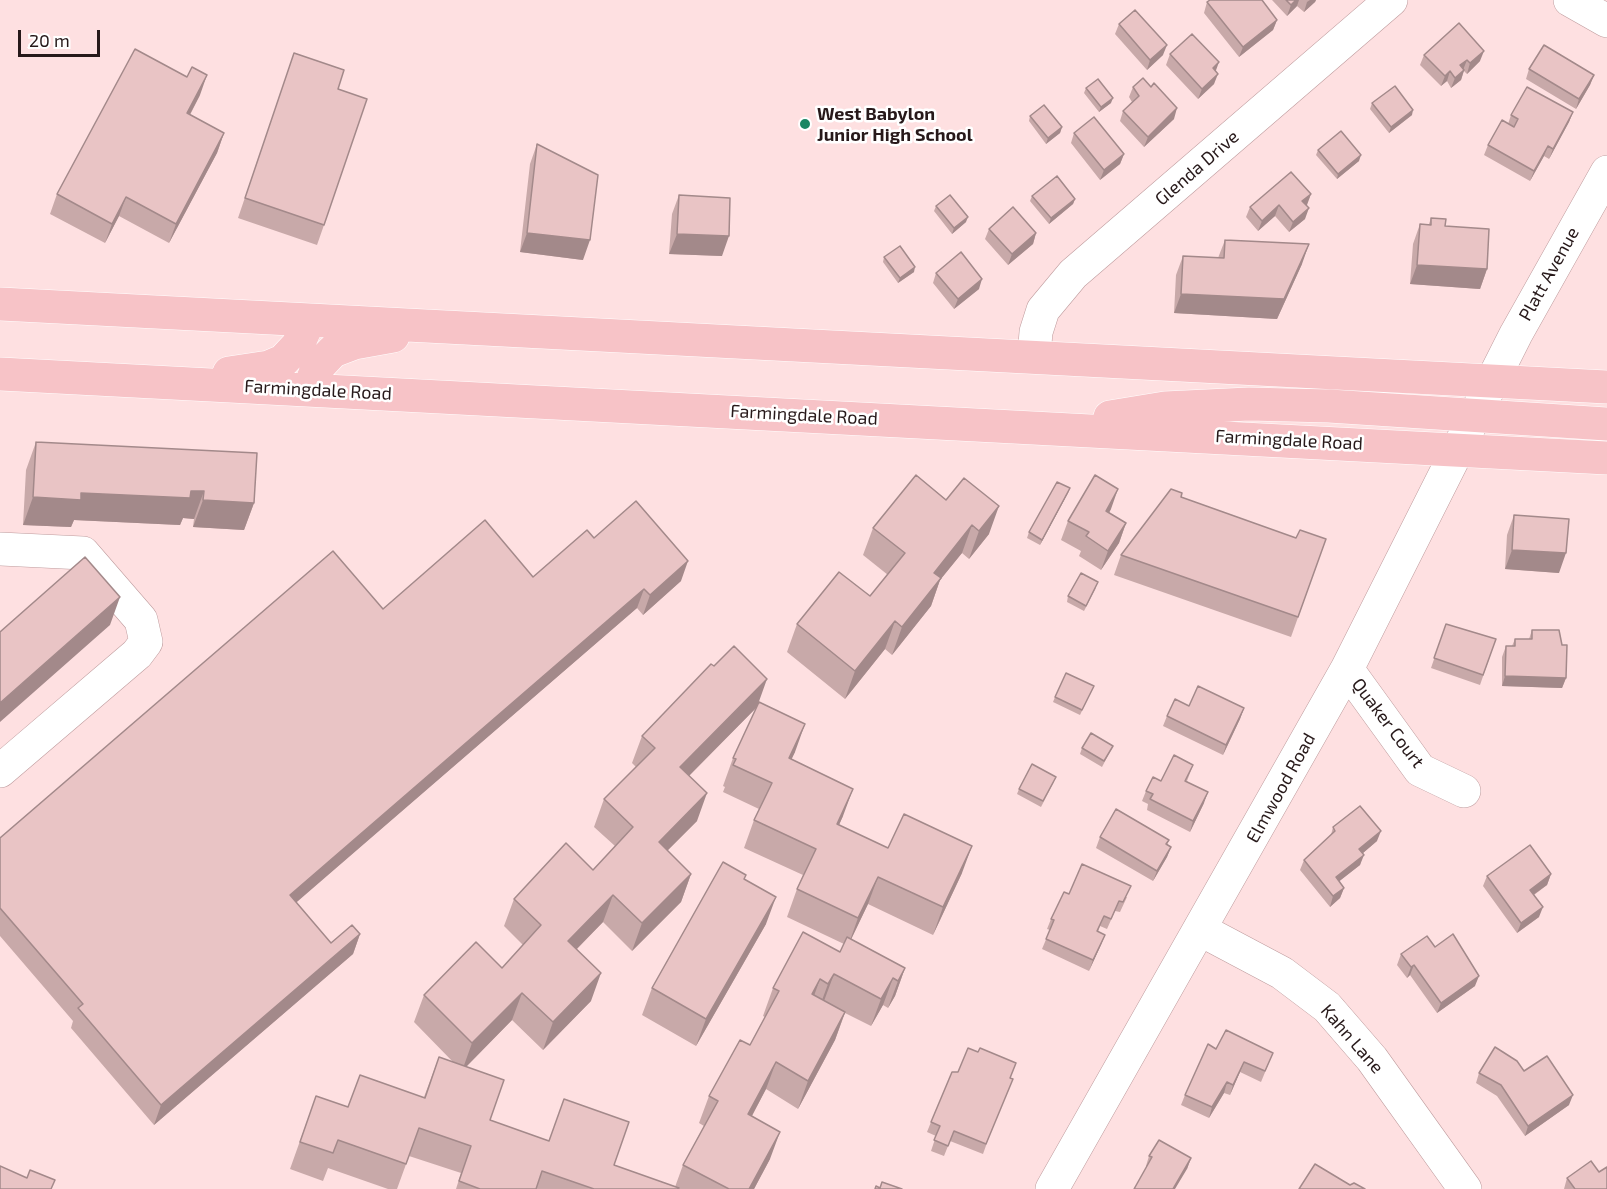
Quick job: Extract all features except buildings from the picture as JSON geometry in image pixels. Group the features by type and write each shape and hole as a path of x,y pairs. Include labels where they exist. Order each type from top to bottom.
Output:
{"main road":[{"path":"0,304 1494,379 1607,387"},
{"path":"171,383 269,367 283,361 298,345 309,320"},
{"path":"309,389 317,368 333,351 354,343 445,327"},
{"name":"Farmingdale Road","path":"0,374 1607,458"},
{"path":"1043,427 1165,408 1210,405 1329,406 1607,424"}],"street":[{"name":"Glenda Drive","path":"1034,356 1036,332 1043,310 1073,274 1391,0"},
{"path":"1570,0 1607,21"},
{"name":"Platt Avenue","path":"1494,379 1566,241 1607,172"},
{"name":"Elmwood Road","path":"1052,1189 1347,669 1494,379"},
{"path":"0,549 83,553 141,620 146,642 137,654 0,771"},
{"name":"Quaker Court","path":"1347,669 1420,770 1464,790"},
{"name":"Kahn Lane","path":"1201,930 1282,974 1327,1007 1372,1059 1465,1189"}],"place":[{"name":"West Babylon Junior High School","path":"805,124"}]}
